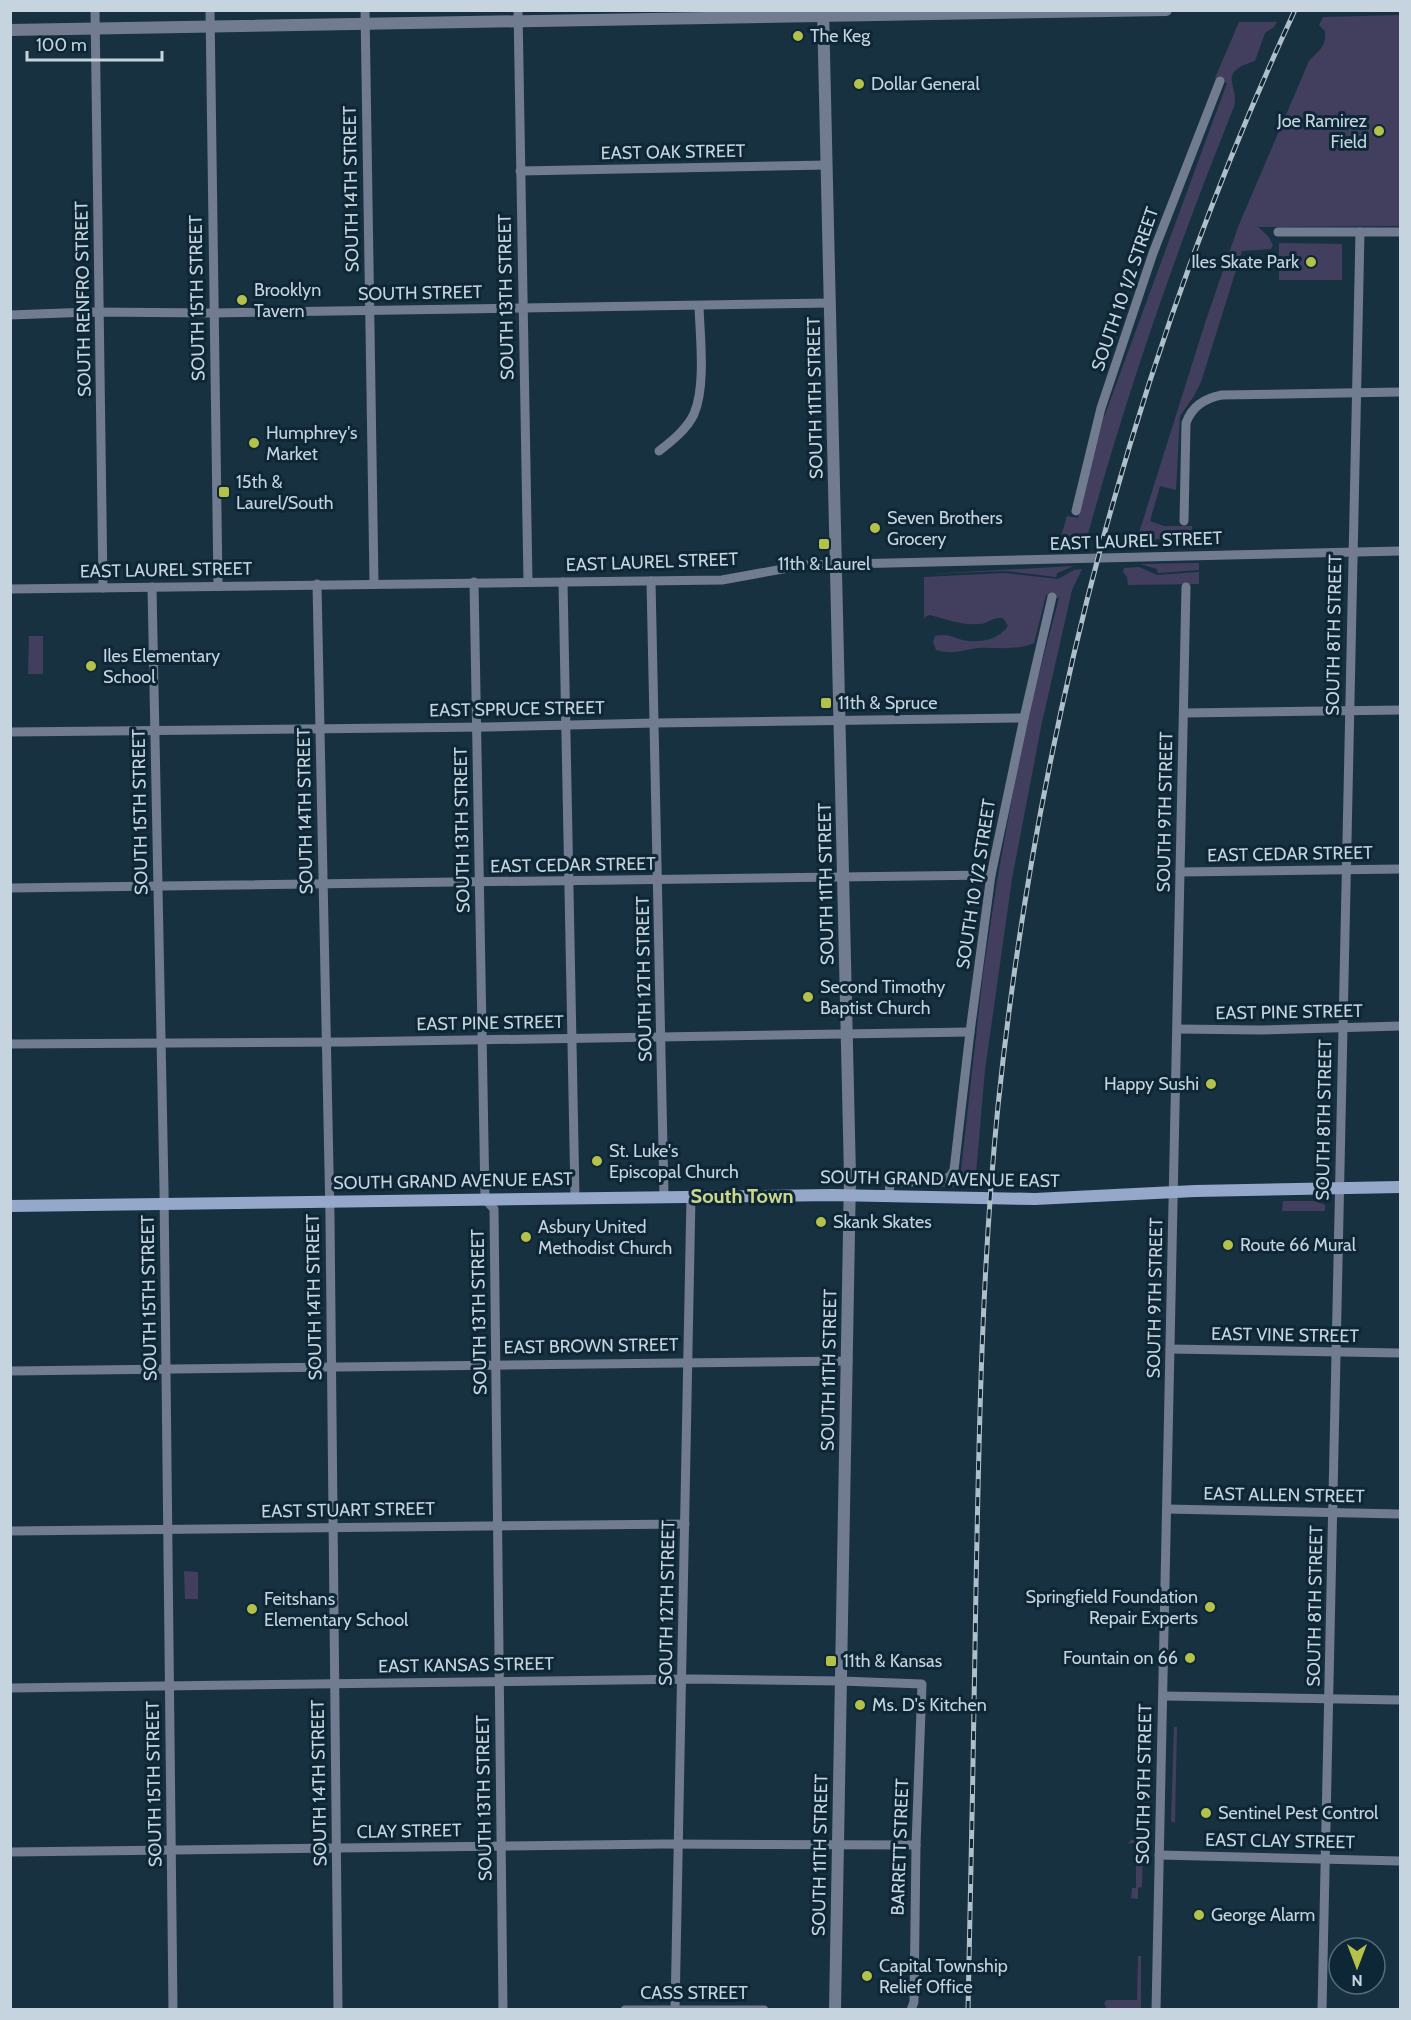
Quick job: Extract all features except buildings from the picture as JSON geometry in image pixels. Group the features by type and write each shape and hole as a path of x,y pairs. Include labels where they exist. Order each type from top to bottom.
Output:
{"main road":[{"name":"SOUTH GRAND AVENUE EAST","path":"10,1206 664,1196 850,1195 1035,1199 1401,1187"}],"street":[{"name":"SOUTH RENFRO STREET","path":"96,10 103,588"},
{"name":"SOUTH 15TH STREET","path":"210,10 218,585"},
{"name":"SOUTH 14TH STREET","path":"365,10 374,583"},
{"path":"10,30 365,25 518,16 1166,10"},
{"name":"SOUTH 11TH STREET","path":"823,14 850,1195 835,2010"},
{"name":"SOUTH 13TH STREET","path":"518,16 528,582"},
{"name":"SOUTH 10 1/2 STREET","path":"1076,512 1101,408 1153,253 1220,81"},
{"name":"EAST OAK STREET","path":"520,171 827,165"},
{"path":"1278,232 1401,232"},
{"name":"SOUTH 8TH STREET","path":"1322,2010 1360,232"},
{"name":"SOUTH STREET","path":"10,315 831,303"},
{"path":"659,452 684,429 694,415 699,397 701,380 699,306"},
{"path":"1184,521 1186,423 1192,411 1207,399 1222,395 1401,392"},
{"name":"EAST LAUREL STREET","path":"10,589 722,580 787,567 1401,551"},
{"name":"SOUTH 12TH STREET","path":"651,581 664,1196"},
{"name":"SOUTH 13TH STREET","path":"474,582 486,1199 494,1209 503,2010"},
{"path":"562,582 575,1197"},
{"name":"SOUTH 14TH STREET","path":"317,584 329,1201 338,2010"},
{"name":"SOUTH 15TH STREET","path":"152,587 164,1203 173,2010"},
{"name":"SOUTH 9TH STREET","path":"1156,2010 1186,587"},
{"name":"SOUTH 10 1/2 STREET","path":"889,1196 890,1182 947,1178 954,1170 991,875 1052,597"},
{"path":"1184,713 1401,710"},
{"name":"EAST SPRUCE STREET","path":"10,732 1024,718"},
{"name":"EAST CEDAR STREET","path":"1180,872 1401,869"},
{"name":"EAST CEDAR STREET","path":"10,888 991,875"},
{"name":"EAST PINE STREET","path":"1177,1029 1260,1030 1401,1026"},
{"name":"EAST PINE STREET","path":"10,1044 325,1042 970,1032"},
{"name":"SOUTH 12TH STREET","path":"675,2009 691,1196"},
{"name":"EAST VINE STREET","path":"1170,1349 1401,1353"},
{"name":"EAST BROWN STREET","path":"10,1371 848,1360"},
{"name":"EAST ALLEN STREET","path":"1167,1509 1401,1514"},
{"name":"EAST STUART STREET","path":"10,1532 685,1524"},
{"name":"EAST KANSAS STREET","path":"10,1688 682,1679 922,1684"},
{"name":"BARRETT STREET","path":"911,2010 914,2002 916,1845 922,1684"},
{"path":"1163,1696 1401,1700"},
{"name":"CLAY STREET","path":"10,1852 679,1844 916,1845"},
{"name":"EAST CLAY STREET","path":"1160,1855 1401,1861"},
{"name":"CASS STREET","path":"625,2010 764,2010"}],"shaded area":[{"path":"1400,15 1400,226 1258,227 1268,236 1273,245 1271,249 1242,251 1201,382 1180,416 1176,490 1160,486 1150,521 1164,526 1192,526 1192,539 1157,539 1143,548 1129,548 1138,536 1205,323 1238,227 1309,61 1325,41 1325,31 1319,25 1323,17"},
{"path":"1239,22 1277,22 1265,33 1255,61 1236,70 1232,75 1234,107 1173,267 1136,374 1087,538 1090,545 1089,550 1080,550 1059,543 1067,516 1078,518 1103,420 1227,83 1215,78"},
{"name":"Iles Skate Park","path":"1279,243 1342,244 1342,280 1279,280"},
{"path":"1199,563 1199,570 1158,573 1157,569 1140,564"},
{"path":"1074,566 1057,573 1056,577 1005,571 927,574"},
{"path":"1139,567 1157,575 1199,572 1199,584 1128,585 1127,577 1123,572 1124,568"},
{"path":"1082,569 1072,590 1041,727 1012,879 985,1070 975,1185 926,1187 926,1185 950,1180 961,1170 983,974 997,881 1025,727 1059,598 1046,595 1034,643 1013,648 942,651 936,650 933,642 935,636 945,635 969,641 980,641 996,637 1008,626 1003,618 974,624 955,622 930,615 924,620 924,577 1005,573 1058,579 1074,570"},
{"path":"29,636 43,636 43,674 28,674"},
{"path":"1283,1201 1316,1201 1325,1205 1325,1211 1282,1211"},
{"path":"184,1571 198,1572 198,1599 185,1599"},
{"path":"1174,1727 1177,1727 1175,1823 1171,1821"},
{"path":"1143,1839 1142,1887 1138,1888 1138,1899 1131,1898 1132,1888 1136,1888 1136,1850 1140,1850 1140,1846 1138,1842 1128,1844 1131,1840"},
{"path":"1138,1956 1141,1956 1141,2009 1107,2009 1104,2003 1107,2000 1137,2000"}],"railway":[{"path":"968,2010 978,1468 988,1226 998,1106 1015,965 1038,824 1067,685 1101,546 1141,409 1187,274 1238,141 1295,10"}],"place":[{"name":"The Keg","path":"798,36"},
{"name":"Dollar General","path":"859,84"},
{"name":"Joe Ramirez Field","path":"1379,131"},
{"name":"Iles Skate Park","path":"1311,262"},
{"name":"Brooklyn Tavern","path":"242,300"},
{"name":"Humphrey's Market","path":"254,443"},
{"name":"15th & Laurel/South","path":"224,492"},
{"name":"Seven Brothers Grocery","path":"875,528"},
{"name":"11th & Laurel","path":"824,544"},
{"name":"Iles Elementary School","path":"91,666"},
{"name":"11th & Spruce","path":"826,703"},
{"name":"Second Timothy Baptist Church","path":"808,997"},
{"name":"Happy Sushi","path":"1211,1084"},
{"name":"St. Luke's Episcopal Church","path":"597,1161"},
{"name":"Skank Skates","path":"821,1222"},
{"name":"Asbury United Methodist Church","path":"526,1237"},
{"name":"Route 66 Mural","path":"1228,1245"},
{"name":"Springfield Foundation Repair Experts","path":"1210,1607"},
{"name":"Feitshans Elementary School","path":"252,1609"},
{"name":"Fountain on 66","path":"1190,1658"},
{"name":"11th & Kansas","path":"831,1661"},
{"name":"Ms. D's Kitchen","path":"860,1705"},
{"name":"Sentinel Pest Control","path":"1206,1813"},
{"name":"George Alarm","path":"1199,1915"},
{"name":"Capital Township Relief Office","path":"867,1976"}],"district":[{"name":"South Town","path":"742,1196"}]}
